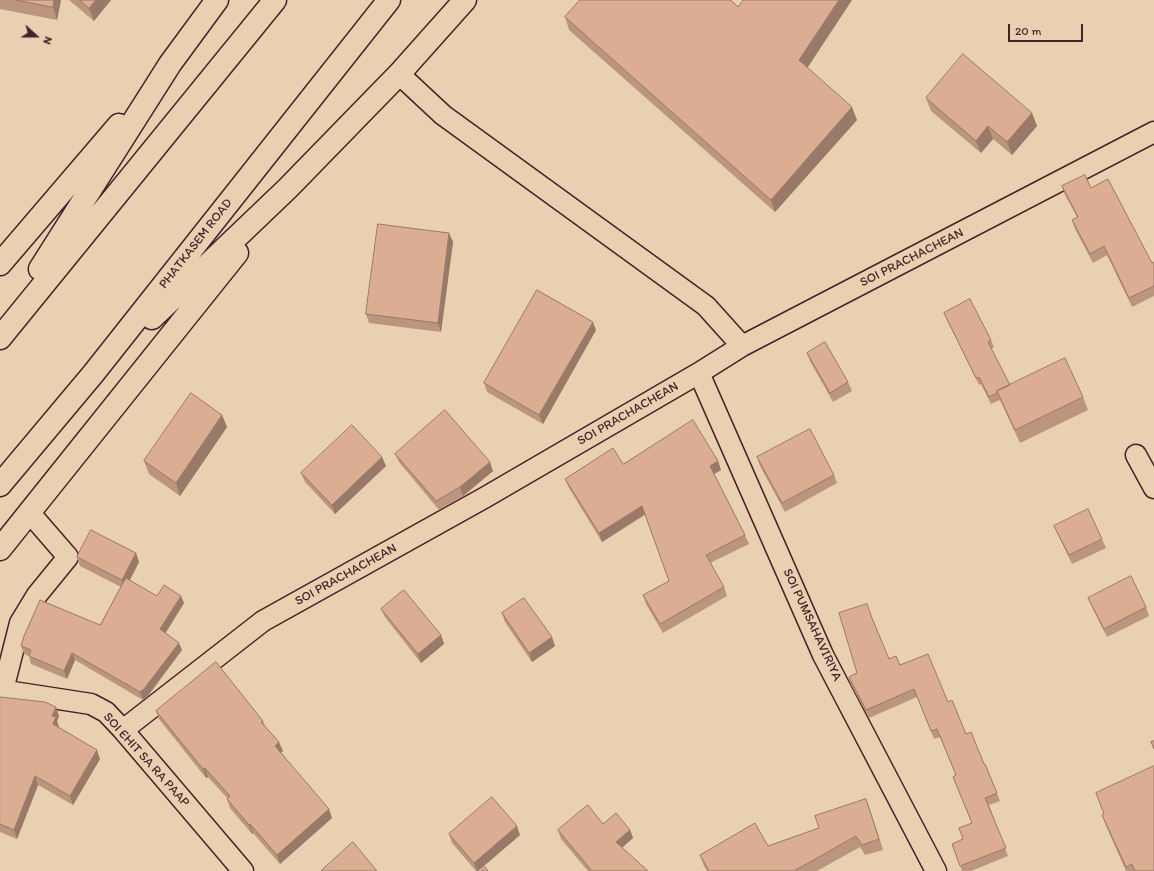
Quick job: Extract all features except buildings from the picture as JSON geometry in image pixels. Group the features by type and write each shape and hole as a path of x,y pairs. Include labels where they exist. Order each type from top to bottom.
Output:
{"highway":[{"path":"0,333 170,64 217,0"},
{"path":"0,338 275,0"},
{"name":"PHATKASEM ROAD","path":"0,485 93,374 389,0"},
{"path":"93,374 288,188 399,74 465,0"},
{"path":"0,264 170,64"},
{"path":"0,549 288,188"}],"street":[{"path":"399,74 443,115 706,306 742,346"},
{"name":"SOI PRACHACHEAN","path":"123,730 263,621 484,498 699,373 742,346 1154,132"},
{"name":"SOI PUMSAHAVIRIYA","path":"699,373 823,656 936,871"},
{"path":"1136,455 1154,488"},
{"path":"2,690 20,623 37,595 68,557 29,512"},
{"name":"SOI EHIT SA RA PAAP","path":"2,690 91,704 106,712 243,871"}]}
